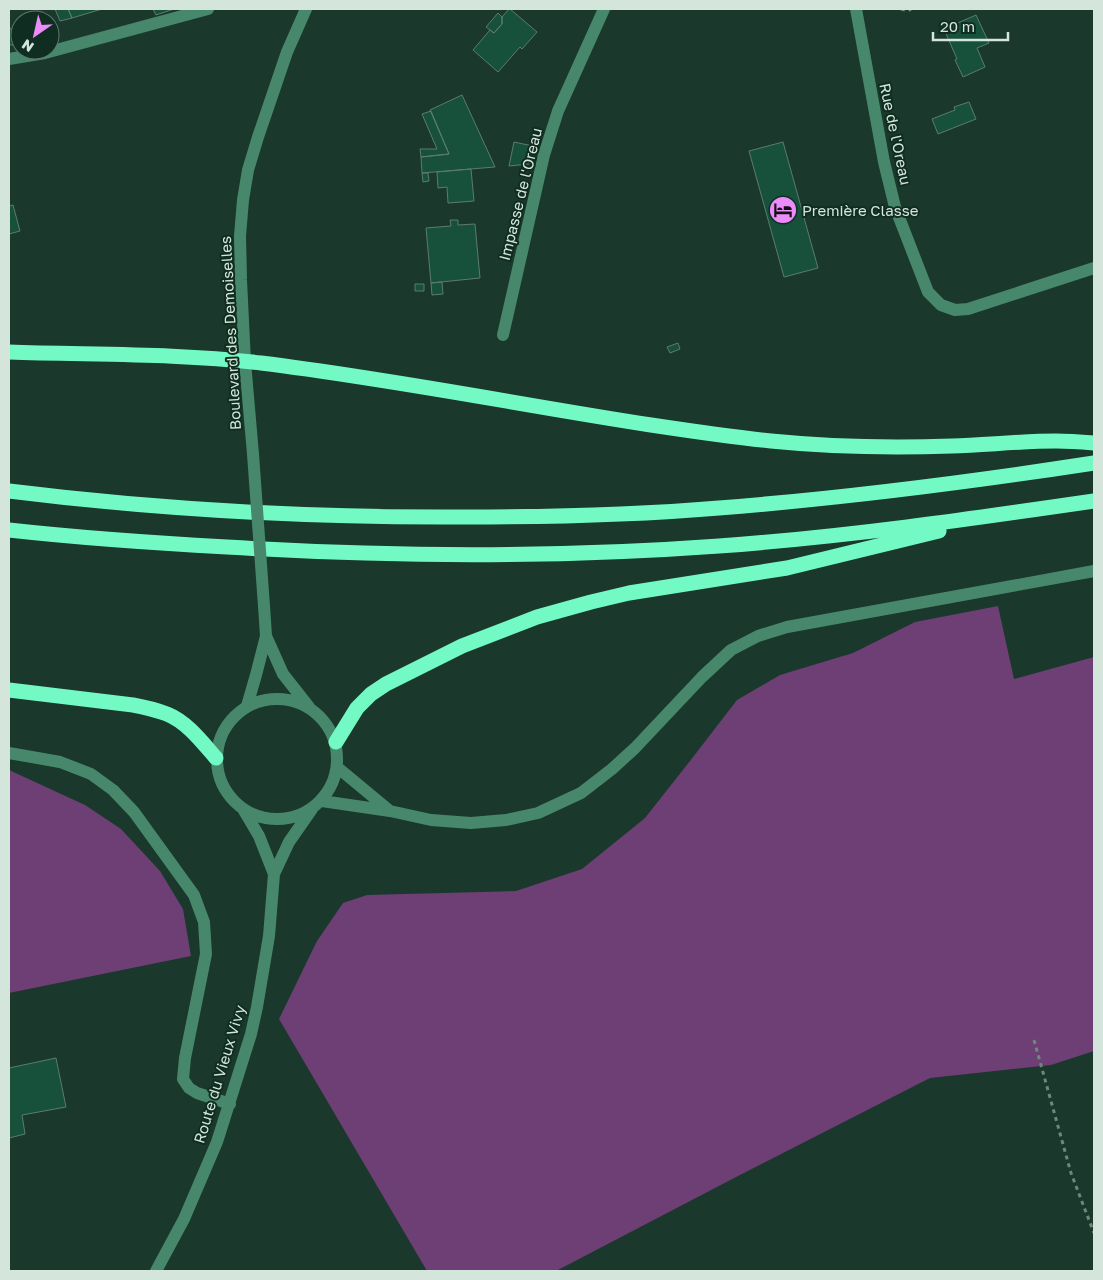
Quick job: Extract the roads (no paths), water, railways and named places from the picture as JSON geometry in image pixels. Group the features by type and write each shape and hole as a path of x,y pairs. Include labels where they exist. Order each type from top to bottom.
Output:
{"highway":[{"path":"9,352 197,357 245,362 338,374 631,422 774,442 900,446 951,446 1057,441 1094,443"},
{"path":"9,491 209,510 305,515 512,517 621,514 814,500 918,488 1094,463"},
{"path":"9,530 119,540 303,552 510,555 720,546 912,526 1094,501"},
{"path":"336,742 357,708 371,694 386,684 462,646 537,617 630,593 787,568 1021,511"},
{"path":"9,690 133,705 151,709 169,715 185,725 216,758"}],"street":[{"path":"9,59 45,53 208,9"},
{"name":"Boulevard des Demoiselles","path":"247,706 266,636 245,362 240,236 243,200 248,170 258,137 287,52 306,9"},
{"name":"Impasse de l'Oreau","path":"503,335 544,155 558,111 604,9"},
{"name":"Rue de l'Oreau","path":"856,9 884,162 895,207 928,292 941,304 955,310 968,309 1094,268"},
{"path":"317,805 390,810 431,820 471,823 506,820 538,813 581,793 612,769 731,650 758,636 787,627 1094,571"},
{"name":"Boulevard des Demoiselles","path":"266,636 283,674 309,707"},
{"path":"267,699 288,700 309,707 326,722 336,742 337,767 332,785 317,805 296,817 278,820 260,817 243,809 228,795 219,778 216,758 221,737 231,720 247,706 267,699"},
{"path":"9,753 60,762 90,774 113,790 134,812 194,895 204,922 206,954 185,1058 184,1079 189,1088 197,1094 230,1104"},
{"path":"337,767 390,810"},
{"name":"Route du Vieux Vivy","path":"156,1271 191,1204 217,1142 251,1034 270,936 274,874 289,842 317,805"},
{"name":"Route du Vieux Vivy","path":"243,809 258,836 274,874"}],"place":[{"name":"Première Classe","path":"783,210"}]}
